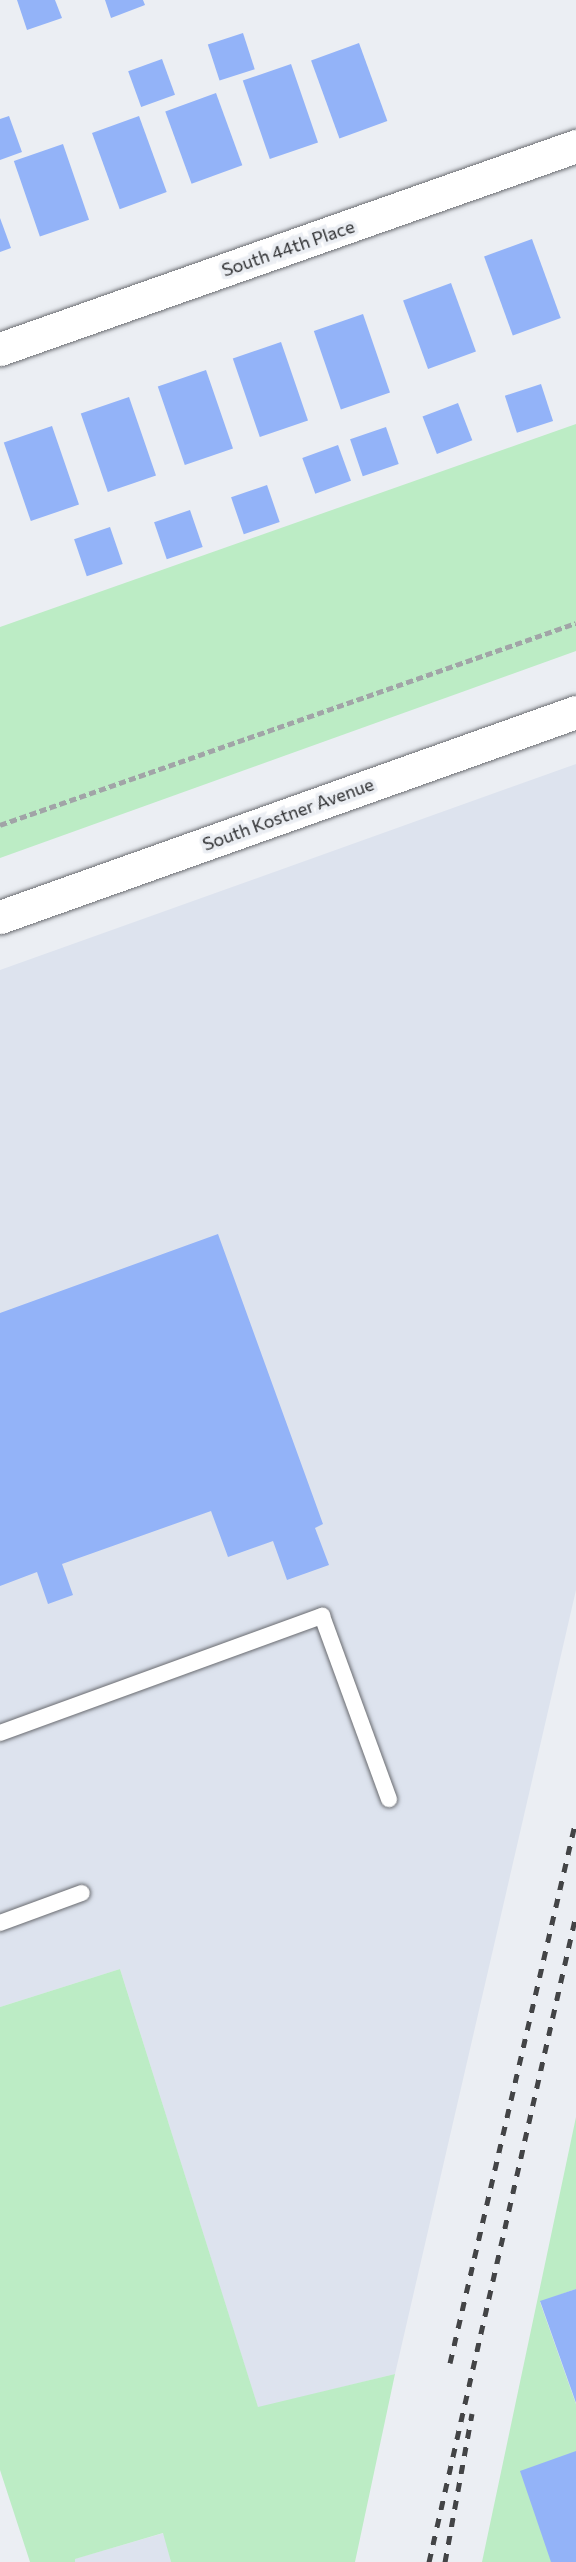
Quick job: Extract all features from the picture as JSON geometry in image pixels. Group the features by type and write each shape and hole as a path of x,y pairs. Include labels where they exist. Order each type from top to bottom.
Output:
{"street":[{"name":"South 44th Place","path":"0,349 576,146"},
{"name":"South Kostner Avenue","path":"0,917 576,712"}],"lane":[{"path":"0,1733 323,1616 389,1798"},
{"path":"0,1923 82,1893"}],"path":[{"path":"0,825 576,623"}],"shaded area":[{"path":"576,764 576,1590 395,2374 258,2408 120,1969 0,2007 0,970"},
{"path":"164,2533 171,2562 75,2562 74,2559"}],"green space":[{"path":"576,424 576,651 0,858 0,627"},
{"path":"120,1969 258,2407 395,2374 355,2562 171,2562 163,2533 75,2559 75,2562 30,2562 0,2470 0,2007"},
{"path":"576,2117 576,2289 540,2302 576,2404 576,2451 551,2562 482,2562"}],"building":[{"path":"17,0 55,0 62,18 27,30"},
{"path":"105,0 143,0 145,5 111,18"},
{"path":"243,33 255,69 220,81 208,44"},
{"path":"359,43 387,121 339,138 311,60"},
{"path":"162,59 175,95 141,107 128,71"},
{"path":"291,64 318,142 270,159 243,81"},
{"path":"216,93 242,165 192,184 165,111"},
{"path":"9,116 22,152 0,160 0,119"},
{"path":"139,116 167,192 120,209 92,133"},
{"path":"63,144 89,220 40,237 14,161"},
{"path":"0,218 11,248 0,252"},
{"path":"532,239 561,318 513,335 484,256"},
{"path":"451,283 476,352 428,369 403,300"},
{"path":"363,314 390,392 341,409 314,331"},
{"path":"281,342 308,420 260,437 233,359"},
{"path":"206,370 233,448 185,465 158,387"},
{"path":"541,384 553,421 517,433 505,396"},
{"path":"129,397 156,475 108,492 81,414"},
{"path":"458,403 472,440 437,454 423,417"},
{"path":"52,426 79,504 31,521 4,443"},
{"path":"386,427 399,464 363,476 350,439"},
{"path":"338,445 351,481 315,494 302,458"},
{"path":"267,485 280,522 244,534 231,497"},
{"path":"190,510 203,547 167,559 154,522"},
{"path":"110,527 123,564 87,576 74,539"},
{"path":"218,1234 323,1524 315,1528 329,1565 287,1580 273,1541 228,1557 211,1511 62,1564 73,1595 48,1604 37,1572 0,1586 0,1313"},
{"path":"576,2289 576,2403 540,2301"},
{"path":"576,2451 576,2562 551,2562 520,2471"}],"railway":[{"path":"450,2363 576,1820"},
{"path":"429,2562 576,1915"},
{"path":"445,2562 472,2413"}]}
